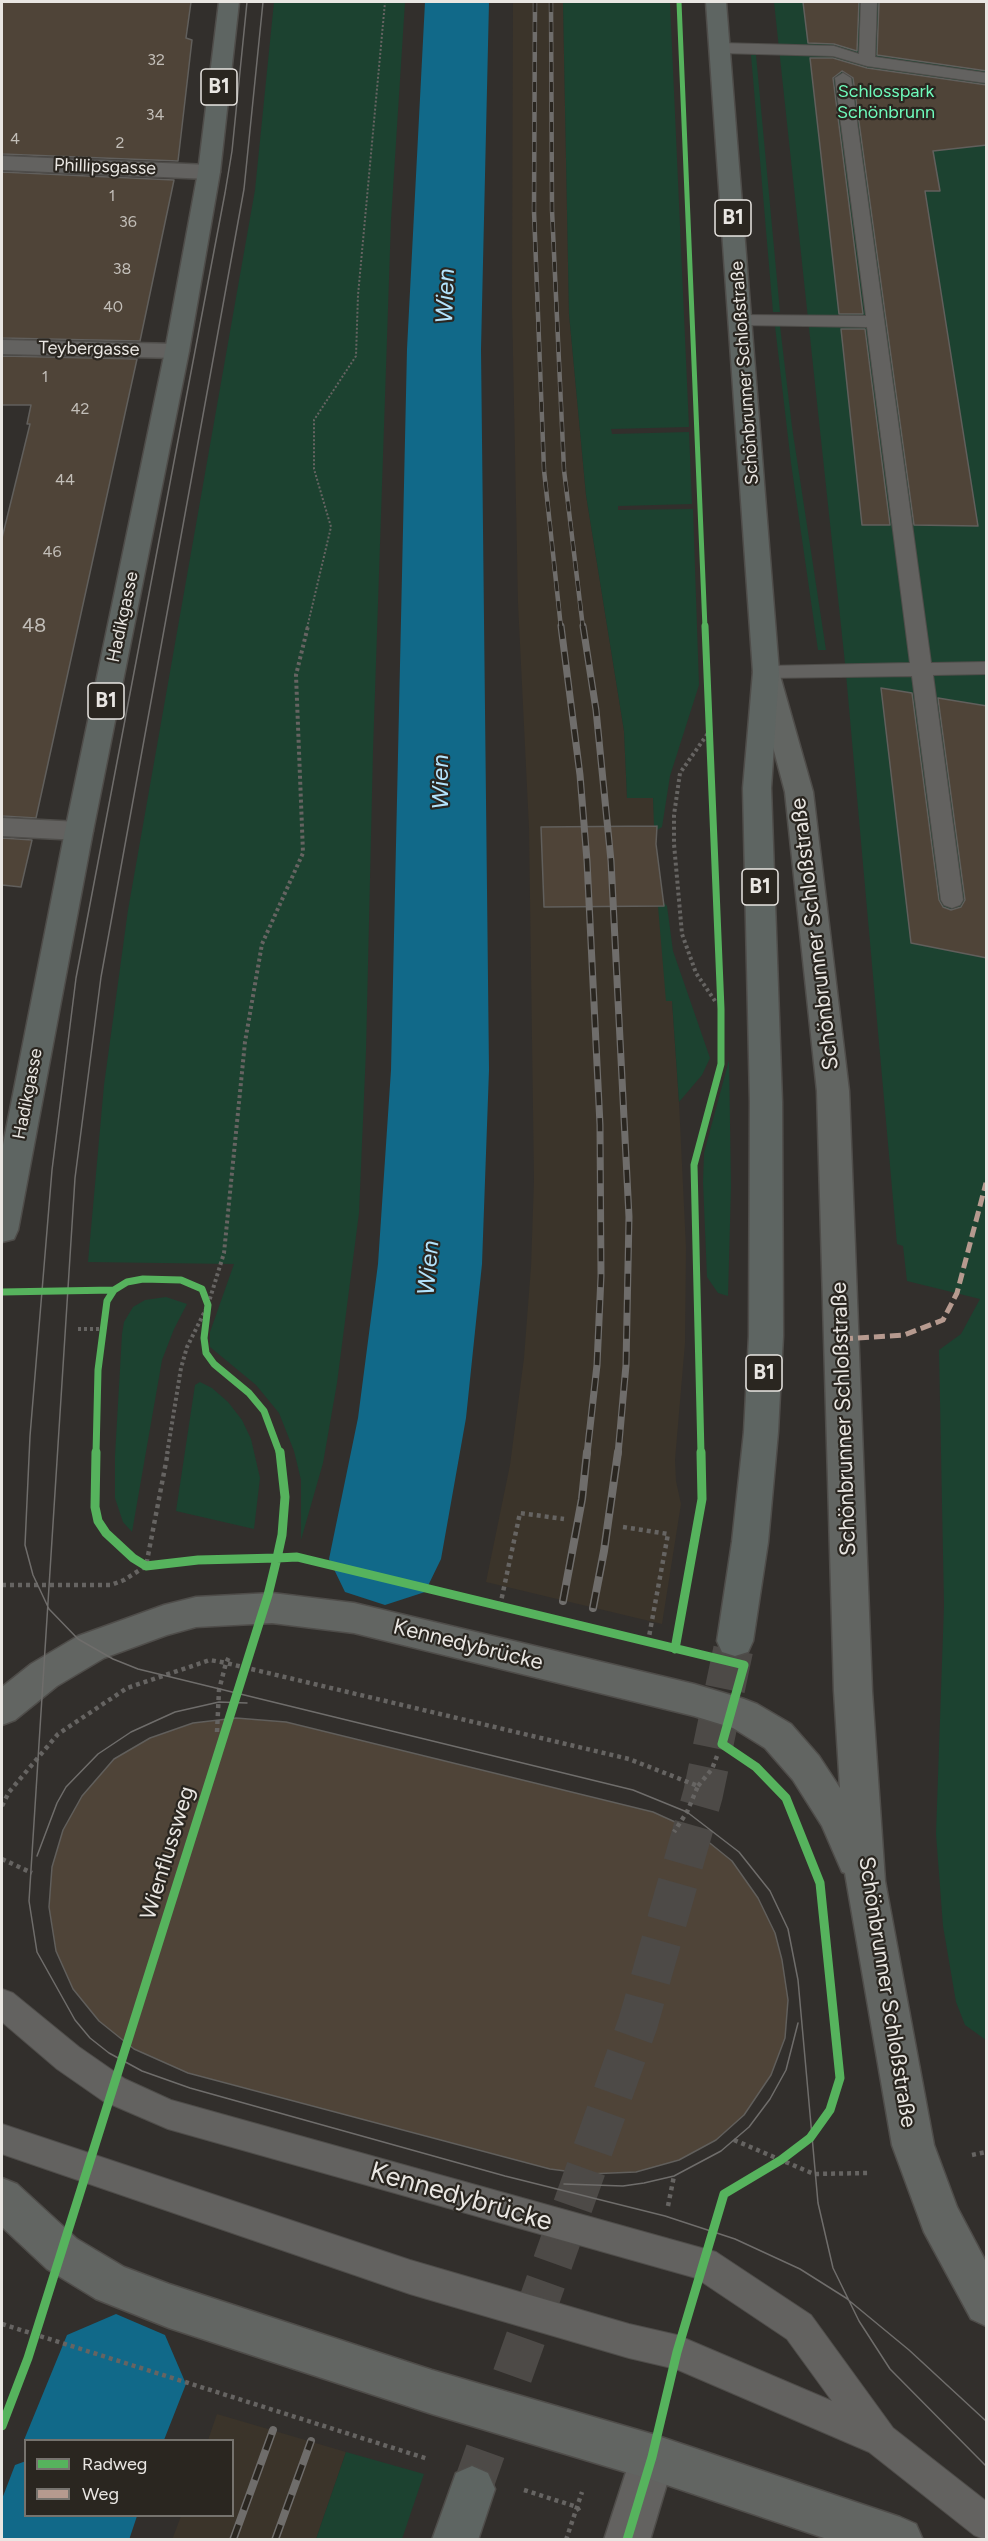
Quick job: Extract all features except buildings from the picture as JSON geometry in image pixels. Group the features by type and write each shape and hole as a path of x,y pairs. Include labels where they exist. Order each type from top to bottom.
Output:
{"main road":[{"name":"Hadikgasse","path":"2,1230 79,831 177,351 209,171 229,2"},
{"name":"Schönbrunner Schloßstraße","path":"716,2 766,672 757,788 766,1102 766,1336 761,1432 750,1542 735,1641"},
{"name":"Schönbrunner Schloßstraße","path":"766,672 799,792 833,1091 854,1691 865,1881 913,2145 939,2217 987,2304"},
{"name":"Kennedybrücke","path":"2,1709 44,1675 91,1647 138,1628 196,1612 272,1608 354,1618 726,1727 761,1724 778,1736 806,1768 837,1816 865,1881"},
{"path":"2,2199 62,2254 111,2284 169,2307 432,2392 652,2457 900,2540"},
{"path":"455,2540 472,2488"}],"street":[{"name":"Phillipsgasse","path":"2,163 209,171"},
{"name":"Teybergasse","path":"2,347 177,351"},
{"path":"2,827 79,831"},
{"path":"627,2540 652,2457"}],"lane":[{"path":"867,61 869,2"},
{"path":"720,48 826,50 867,61 987,78"},
{"path":"843,78 952,900"},
{"path":"741,320 876,322"},
{"path":"766,672 987,668"},
{"name":"Kennedybrücke","path":"2,2003 68,2058 114,2090 168,2114 704,2264 799,2327 881,2440"},
{"name":"Kennedybrücke","path":"2,2139 410,2277 629,2341 677,2352 881,2440 987,2523"}],"path":[{"path":"2,1585 111,1585 124,1580 143,1564 174,1419 181,1368 187,1347 208,1305 224,1254 245,1041 262,944 303,853 296,675 331,527 314,469 314,420 356,356 358,295 385,2"},
{"path":"711,718 711,741"},
{"path":"711,729 680,773 674,815 674,844 682,934 696,973 721,1009"},
{"path":"721,997 721,1009"},
{"path":"202,1289 208,1305 204,1338"},
{"path":"78,1329 101,1333 103,1319"},
{"path":"500,1606 520,1513 564,1519"},
{"path":"623,1527 668,1534 648,1642"},
{"path":"143,1564 156,1565"},
{"path":"143,1564 196,1612"},
{"path":"488,1604 511,1609"},
{"path":"636,1640 657,1645"},
{"path":"222,1743 219,1690 226,1663 233,1649"},
{"path":"2,1806 9,1792 58,1734 127,1688 210,1660 629,1759 698,1786"},
{"path":"243,1675 247,1663"},
{"path":"674,1832 687,1812 698,1786 712,1769 726,1727"},
{"path":"2,1859 32,1873"},
{"path":"734,2140 814,2174 885,2173 986,2152"},
{"path":"772,2166 789,2155"},
{"path":"2,2324 430,2460"},
{"path":"32,2346 39,2324"},
{"path":"520,2489 577,2507"}],"shaded area":[{"path":"513,2 563,2 569,314 586,495 624,731 627,798 653,798 667,1001 672,1001 686,1248 685,1343 675,1460 676,1481 681,1504 662,1624 486,1582 510,1465 524,1358 531,1267 534,1180 529,828 518,603 512,306"},
{"path":"217,2414 346,2452 316,2539 172,2540 181,2517 234,2517 234,2439 208,2439"}],"green space":[{"path":"274,2 405,2 391,220 359,1213 337,1383 323,1463 301,1540 301,1480 294,1451 279,1413 256,1385 210,1347 210,1332 234,1264 88,1262 104,1085 128,910 255,190"},
{"path":"563,2 670,2 689,427 611,429 612,434 689,432 692,504 618,506 618,510 693,509 699,685 670,776 662,827 657,830 657,826 654,826 653,798 627,798 624,731 586,495 569,314"},
{"name":"Schlosspark Schönbrunn","path":"774,2 986,2 986,2040 965,2025 956,2002 943,1926 936,1834 944,1605 939,1350 961,1334 980,1299 907,1281 903,1246 897,1244 845,663"},
{"path":"751,55 756,55 780,312 773,312"},
{"path":"775,326 780,326 792,427 826,650 818,650 791,463"},
{"path":"663,902 667,906 673,951 710,1058 702,1075 679,1102 672,1001 666,1001 658,906"},
{"path":"729,1060 731,1186 728,1296 718,1293 707,1277 703,1182 704,1153"},
{"path":"166,1297 187,1304 162,1360 132,1532 123,1522 115,1498 122,1334 124,1322 133,1307 145,1300"},
{"path":"200,1382 212,1388 228,1402 242,1420 251,1439 260,1478 254,1529 176,1511 195,1385"},
{"path":"346,2452 424,2474 402,2539 316,2539"}],"waterway":[{"name":"Wien","path":"385,1559 412,1418 430,1264 440,1070 444,349 457,2"},
{"name":"Wien","path":"94,2439 116,2384"},
{"name":"Wien","path":"57,2540 66,2517"}],"tunnel":[{"path":"472,2489 638,2023 703,1794 735,1641"}],"tram line":[{"path":"48,1606 33,1575 25,1545 30,1436 52,1170 76,978 225,193 232,151 247,2"},
{"path":"48,1606 75,1178 101,977 244,189 263,2"},
{"path":"48,1606 78,1639 113,1659 138,1669 633,1790 687,1812 739,1852 770,1891 788,1929 798,1980 818,2203 833,2268 849,2300"},
{"path":"48,1606 29,1901 37,1952 75,2020 90,2038 109,2053 142,2071 190,2088 505,2176 665,2216 735,2239 800,2269 849,2300"},
{"path":"37,1856 57,1803 66,1787 98,1754 131,1732 175,1712 219,1702 247,1703"},
{"path":"564,2184 623,2186 644,2183 674,2176 721,2151 749,2127 770,2099 786,2070 798,2023"},
{"path":"849,2300 909,2350 986,2421"},
{"path":"849,2300 859,2321 890,2369 986,2466"}],"railway":[{"path":"535,2 534,211 544,470 561,628"},
{"path":"551,2 552,210 564,470 583,628"},
{"path":"561,626 580,775 587,861 600,1125 601,1276 597,1365 587,1454"},
{"path":"583,626 596,710 611,861 629,1217 626,1365 618,1454"},
{"path":"563,1601 582,1499 587,1452"},
{"path":"593,1608 604,1551 618,1452"},
{"path":"233,2540 273,2430"},
{"path":"275,2540 311,2441"}],"marked path":[{"path":"842,1339 904,1335 943,1320 957,1293 986,1183"}],"cycle path":[{"path":"675,1649 702,1499 694,1165 721,1064 721,1009 679,2"},
{"name":"Wienflussweg","path":"2,2426 28,2358 268,1595 282,1535 285,1497 280,1451 274,1433 264,1411 249,1393 214,1364 206,1353 204,1338 208,1305 205,1296 202,1289 181,1280 143,1279 127,1282 114,1290 107,1301 103,1319 98,1370 95,1507 98,1521 106,1533 133,1558 146,1566 198,1560 297,1557 744,1665 722,1744 756,1767 786,1798 820,1883 840,2078 830,2110 810,2138 781,2160 724,2194 677,2352 652,2457 627,2540"},
{"path":"2,1292 114,1290"}]}
